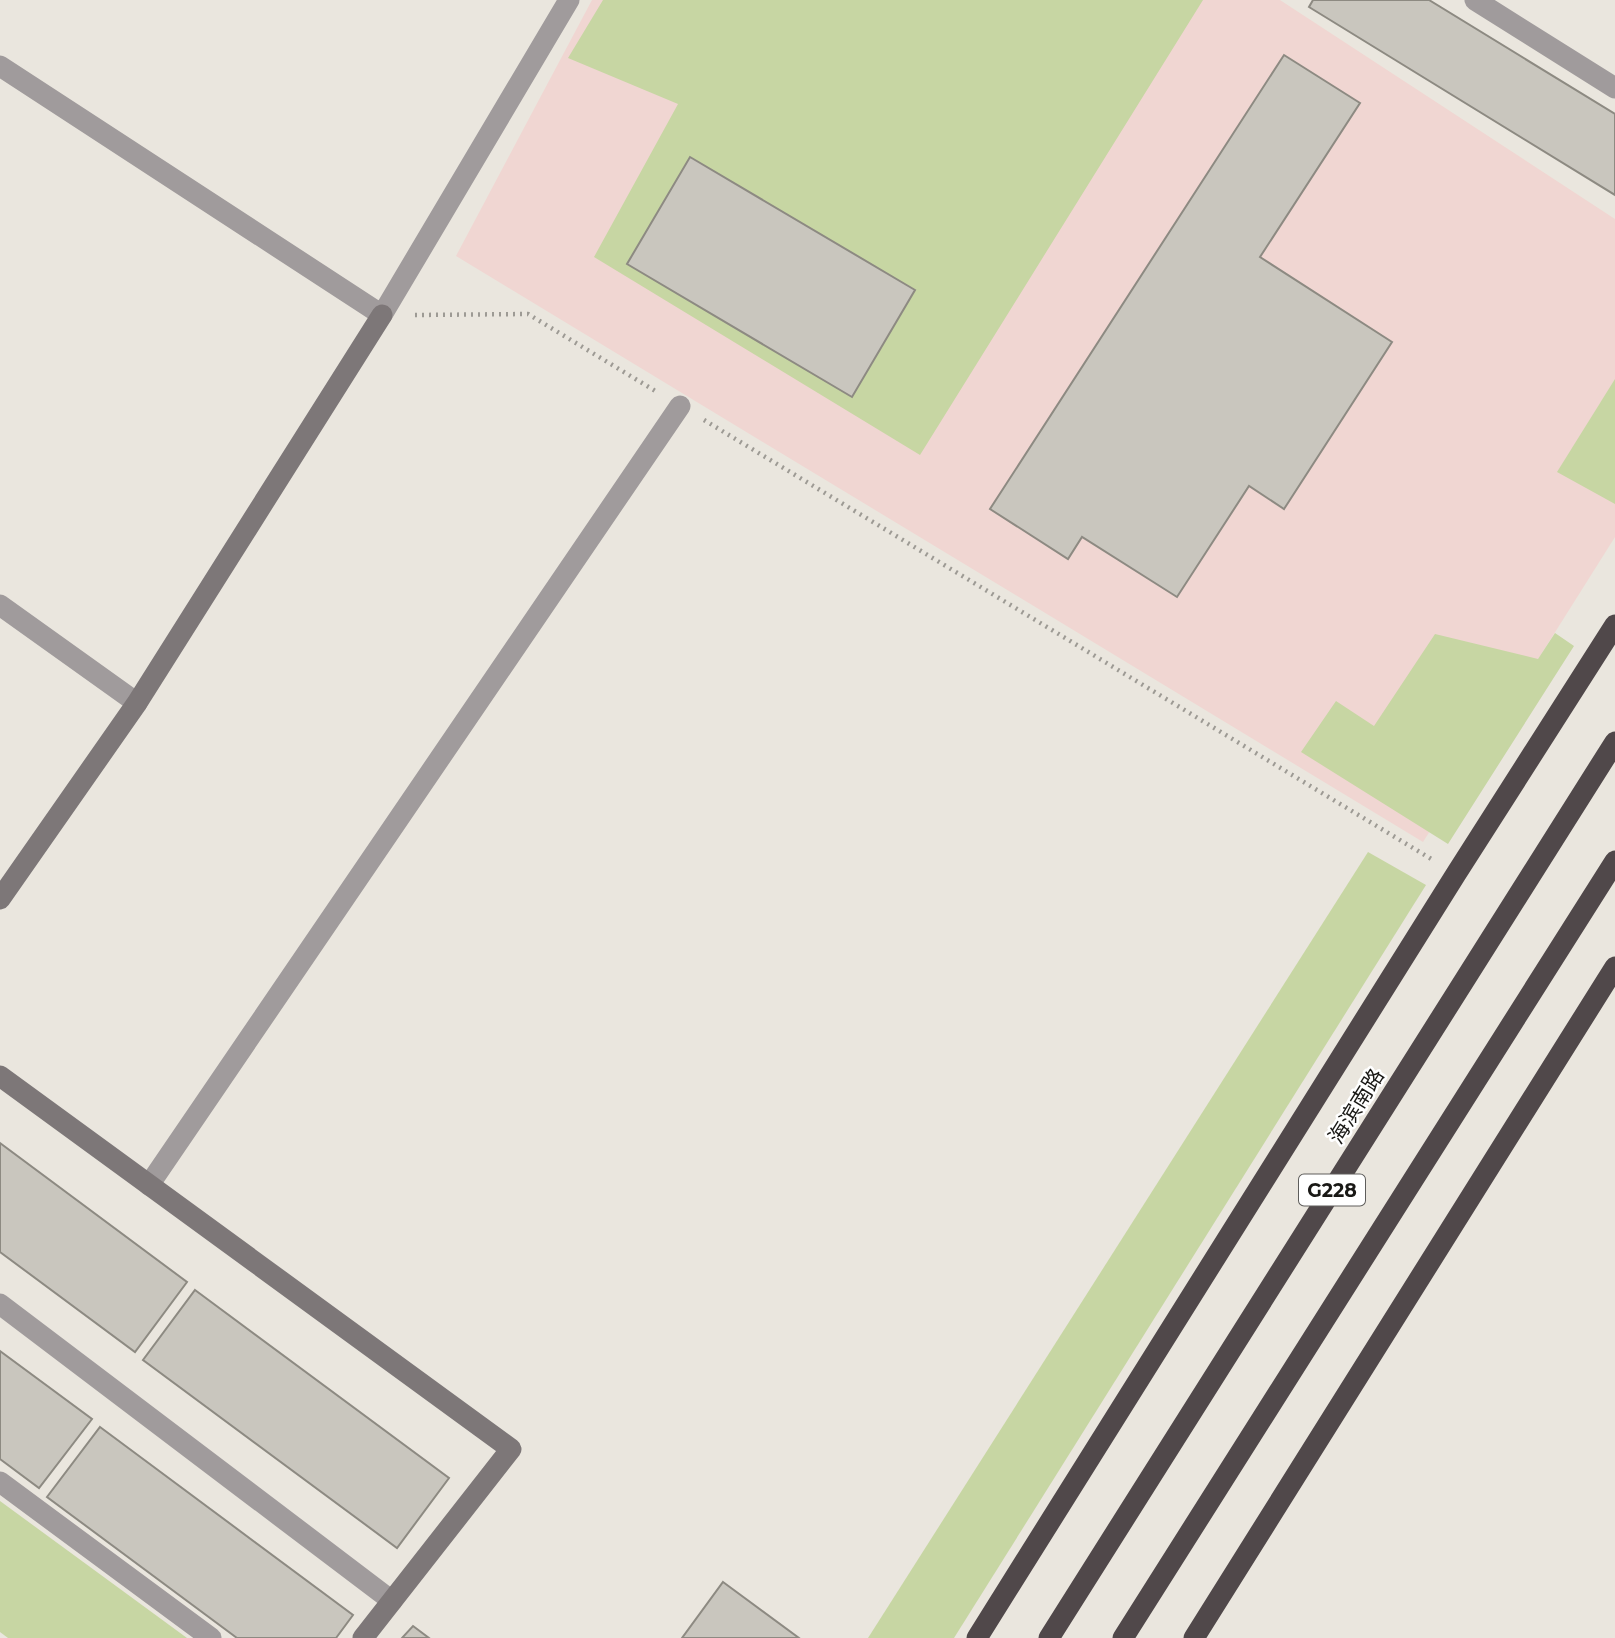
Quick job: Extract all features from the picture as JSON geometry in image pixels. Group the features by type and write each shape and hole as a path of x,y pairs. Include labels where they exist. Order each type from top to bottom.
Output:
{"highway":[{"path":"977,1638 1615,625"},
{"name":"海滨南路","path":"1049,1638 1615,742"},
{"name":"G228","path":"1124,1638 1615,861"},
{"path":"1194,1638 1615,967"}],"street":[{"path":"0,899 137,703 382,315 569,0"},
{"path":"1475,0 1615,88"},
{"path":"0,66 382,315"},
{"path":"149,1185 680,406"},
{"path":"0,605 137,703"},
{"path":"0,1076 511,1449 363,1638"},
{"path":"0,1304 393,1601"},
{"path":"0,1482 211,1638"}],"path":[{"path":"382,315 528,314 1456,874"}],"shaded area":[{"path":"592,0 1280,0 1615,219 1615,537 1423,842 456,256"}],"green space":[{"path":"603,0 1203,0 920,455 594,257 678,104 568,58"},
{"path":"1615,379 1615,504 1557,472"},
{"path":"1555,633 1574,646 1448,844 1301,752 1336,701 1374,726 1435,634 1538,659"},
{"path":"1368,852 1426,885 954,1638 868,1638"},
{"path":"0,1501 187,1638 8,1638 0,1632"}],"building":[{"path":"1313,0 1429,0 1615,114 1615,195 1309,7"},
{"path":"1284,55 1360,103 1260,257 1392,342 1284,509 1249,486 1177,597 1082,537 1068,559 990,509"},
{"path":"690,157 915,290 852,397 627,264"},
{"path":"0,1143 187,1282 135,1352 0,1252"},
{"path":"195,1290 449,1478 397,1548 143,1360"},
{"path":"0,1351 92,1419 39,1488 0,1459"},
{"path":"100,1427 353,1615 336,1638 237,1638 47,1497"},
{"path":"723,1582 799,1638 682,1638"},
{"path":"413,1626 429,1638 402,1638"}]}
